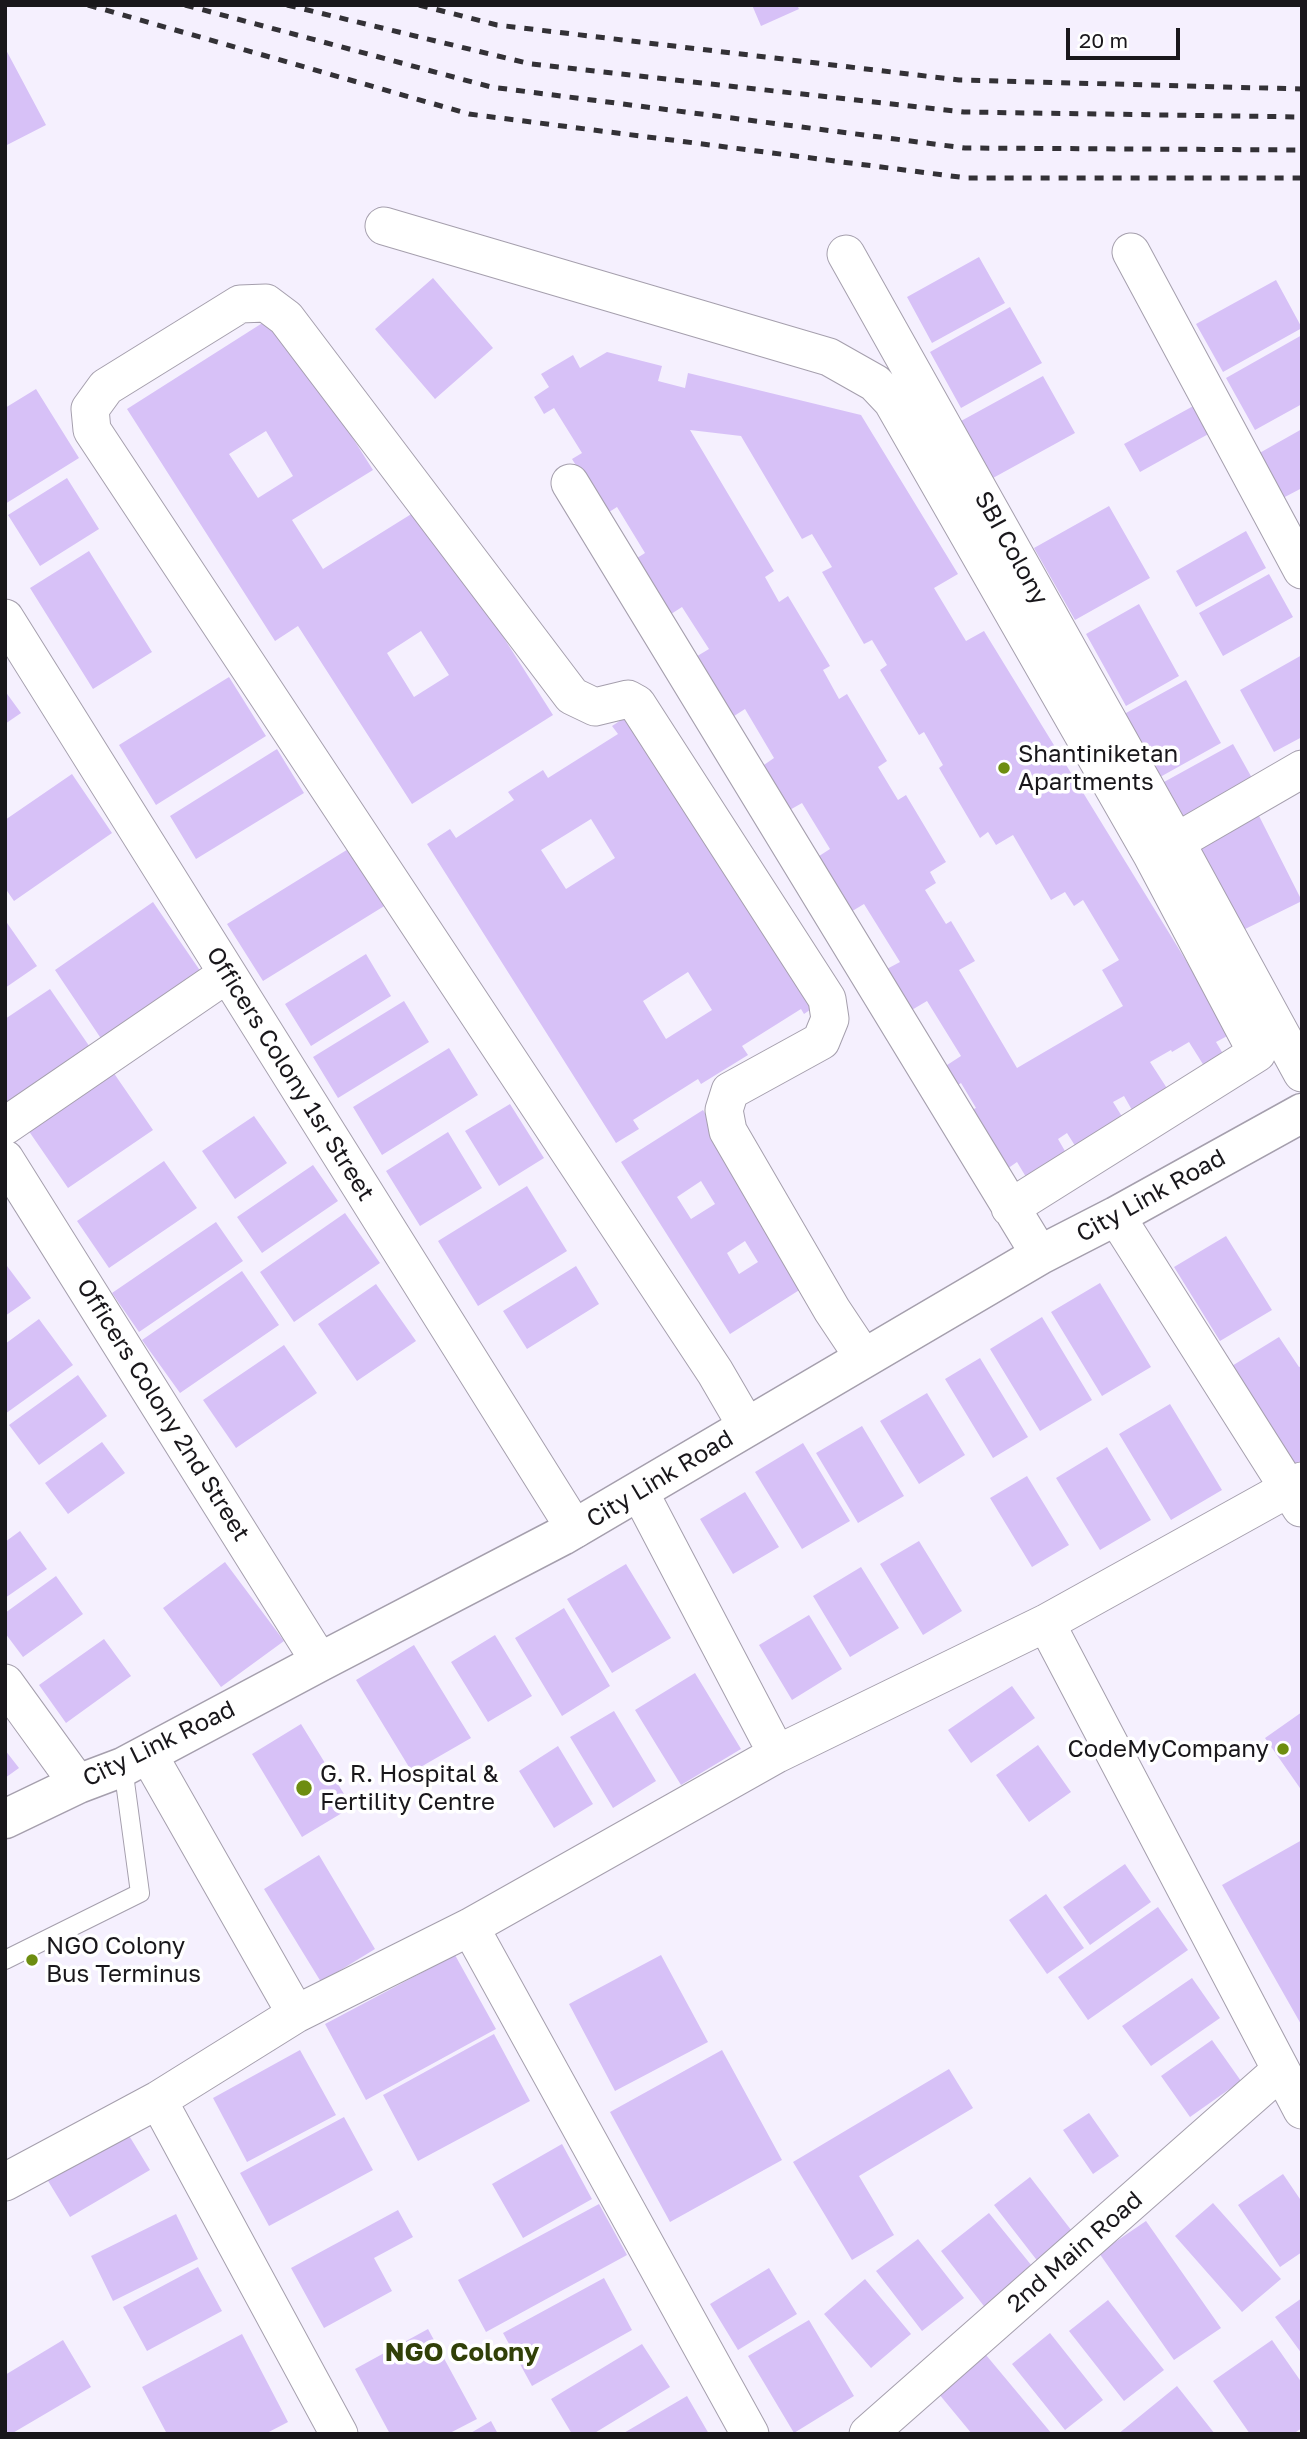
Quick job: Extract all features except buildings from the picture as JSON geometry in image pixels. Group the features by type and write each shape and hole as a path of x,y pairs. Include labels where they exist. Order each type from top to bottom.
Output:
{"street":[{"path":"384,226 829,357 874,383 892,401 1152,855 1257,1053 1010,1208"},
{"path":"1131,251 1302,570"},
{"name":"SBI Colony","path":"846,254 1176,842 1302,1073"},
{"path":"747,1427 700,1349 92,430 90,409 106,387 240,304 266,303 286,318 572,696 595,708 628,698 638,704 827,999 830,1019 821,1041 730,1091 724,1110 729,1131 832,1310 864,1358"},
{"path":"570,483 1040,1255"},
{"name":"Officers Colony 1sr Street","path":"5,618 575,1529"},
{"path":"1176,842 1302,769"},
{"path":"5,1126 227,974"},
{"name":"City Link Road","path":"5,1819 78,1784 136,1761 575,1529 1040,1255 1302,1113"},
{"name":"Officers Colony 2nd Street","path":"5,1159 18,1210 320,1662"},
{"path":"5,2182 158,2100 296,2014 470,1927 777,1754 1046,1623 1298,1493 1116,1216"},
{"path":"639,1491 777,1754"},
{"path":"1046,1623 1302,2110"},
{"path":"5,1683 78,1784"},
{"path":"136,1761 296,2014"},
{"path":"470,1927 750,2434"},
{"name":"2nd Main Road","path":"868,2434 1281,2070"},
{"path":"158,2100 339,2434"}],"lane":[{"path":"5,1960 140,1893 136,1761"}],"railway":[{"path":"88,5 469,114 967,178 1302,178"},
{"path":"185,5 491,87 965,148 1302,150"},
{"path":"287,5 531,64 964,112 1302,117"},
{"path":"419,5 497,25 959,80 1302,89"}],"place":[{"name":"Shantiniketan Apartments","path":"1004,768"},
{"name":"CodeMyCompany","path":"1283,1749"},
{"name":"G. R. Hospital & Fertility Centre","path":"304,1788"},
{"name":"NGO Colony Bus Terminus","path":"32,1960"}],"district":[{"name":"NGO Colony","path":"462,2353"}]}
